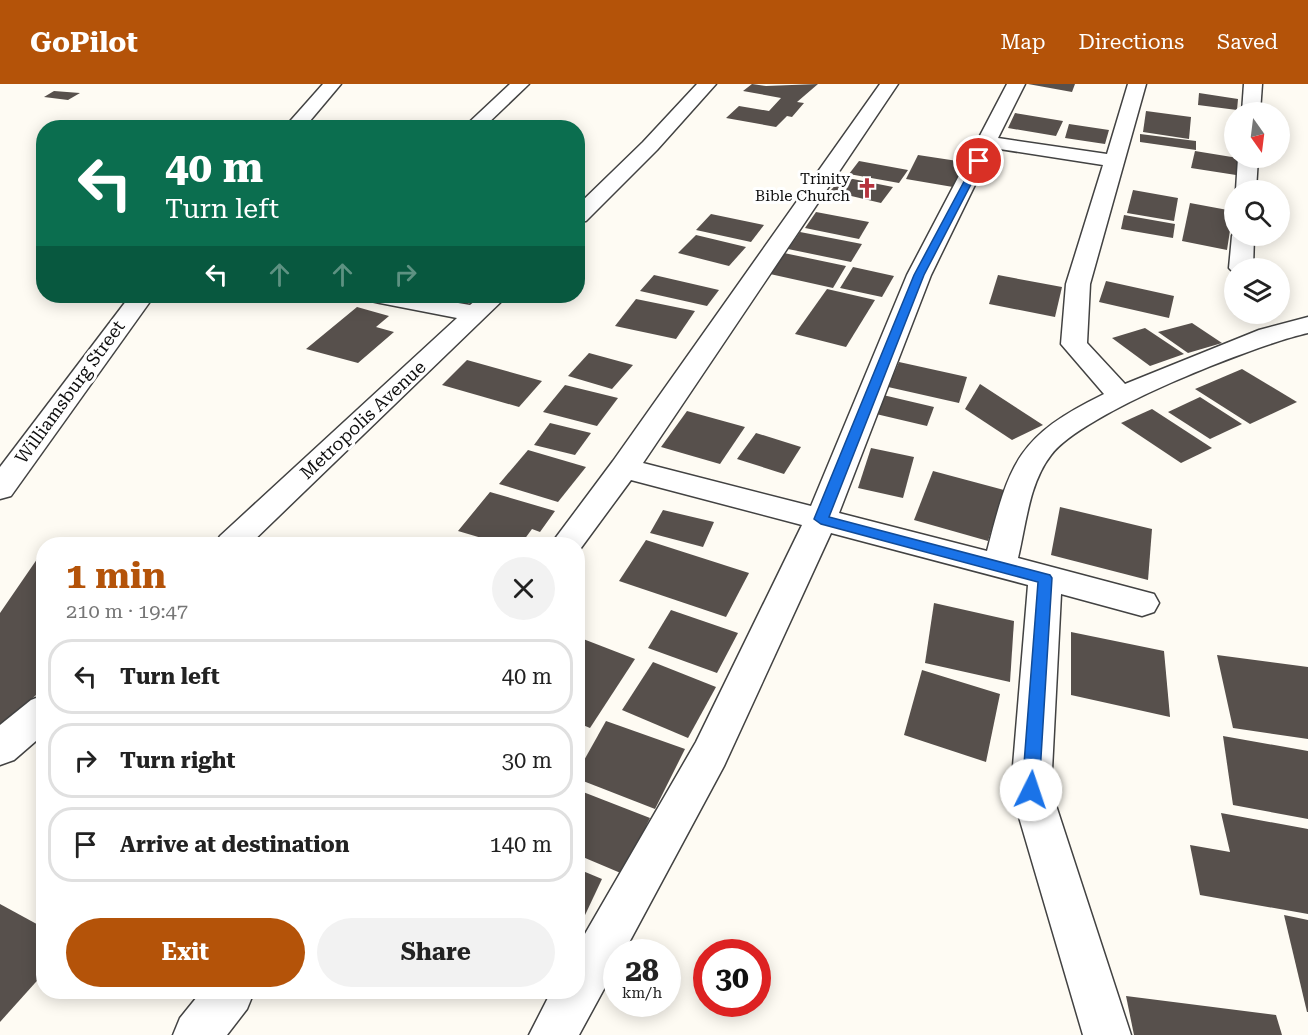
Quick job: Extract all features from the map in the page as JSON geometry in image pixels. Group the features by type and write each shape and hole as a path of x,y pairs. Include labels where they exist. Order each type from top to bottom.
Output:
{"street":[{"path":"300,120 332,84"},
{"path":"481,120 520,84"},
{"path":"585,209 650,146 706,84"},
{"path":"572,537 624,468 889,84"},
{"path":"585,977 710,754 821,519 919,275 989,142 1016,84"},
{"path":"1122,396 1074,344 1078,284 1137,84"},
{"path":"1252,102 1253,84"},
{"path":"989,142 1115,161"},
{"name":"Williamsburg Street","path":"0,489 137,303"},
{"path":"462,303 486,305"},
{"name":"Metropolis Avenue","path":"238,537 486,305"},
{"path":"999,567 1023,479 1041,446 1071,422 1266,324 1308,325"},
{"path":"624,468 1142,603"},
{"path":"1045,578 1031,790 1093,996 1107,1035"},
{"path":"0,748 36,718"},
{"path":"197,1035 225,999"},
{"path":"553,1035 573,999"}],"building":[{"path":"752,84 766,86 818,84 797,102 804,103 792,117 787,116 776,127 726,118 739,106 769,111 781,98 743,91"},
{"path":"1028,84 1075,84 1072,92"},
{"path":"54,91 80,93 68,100 44,97"},
{"path":"1199,93 1238,99 1238,102 1224,102 1224,108 1198,105"},
{"path":"1146,111 1191,117 1189,139 1143,132"},
{"path":"1015,113 1063,121 1056,136 1008,128"},
{"path":"1069,124 1109,130 1105,144 1065,138"},
{"path":"1140,134 1196,141 1196,150 1140,142"},
{"path":"1195,151 1224,156 1224,168 1237,168 1236,175 1191,168"},
{"path":"918,155 964,162 953,187 906,179"},
{"path":"859,161 908,170 899,183 849,174"},
{"path":"843,177 893,187 881,203 830,191"},
{"path":"1133,190 1178,198 1174,221 1127,213"},
{"path":"1190,203 1224,209 1224,246 1228,246 1227,250 1182,241"},
{"path":"816,212 869,222 859,239 805,228"},
{"path":"711,214 764,225 751,242 696,230"},
{"path":"1124,215 1175,224 1173,238 1121,229"},
{"path":"800,232 862,244 851,262 788,249"},
{"path":"696,235 746,247 729,266 678,253"},
{"path":"784,253 846,266 833,288 770,274"},
{"path":"853,267 894,276 882,297 840,288"},
{"path":"654,275 719,290 707,306 640,291"},
{"path":"998,275 1062,287 1055,317 989,304"},
{"path":"1106,281 1174,296 1169,318 1099,302"},
{"path":"827,289 875,300 846,347 795,334"},
{"path":"636,299 695,311 676,339 615,326"},
{"path":"357,307 389,316 376,327 394,332 358,363 306,349"},
{"path":"1192,323 1222,343 1188,353 1158,332"},
{"path":"1145,328 1184,354 1150,366 1112,338"},
{"path":"589,353 633,365 612,389 568,376"},
{"path":"467,360 542,381 519,407 442,385"},
{"path":"899,362 967,377 959,403 888,387"},
{"path":"1242,369 1297,402 1250,424 1195,389"},
{"path":"980,384 1043,425 1012,440 965,409"},
{"path":"565,385 618,398 597,426 543,412"},
{"path":"883,395 934,407 927,426 876,414"},
{"path":"1200,397 1242,424 1210,439 1168,412"},
{"path":"1152,409 1212,448 1181,463 1121,423"},
{"path":"687,411 745,427 720,464 661,447"},
{"path":"550,423 591,433 575,455 534,445"},
{"path":"756,433 801,447 784,474 737,459"},
{"path":"871,448 914,457 903,498 858,488"},
{"path":"528,450 586,467 558,502 499,484"},
{"path":"933,471 1004,490 988,541 914,520"},
{"path":"490,492 555,511 540,532 532,529 526,537 478,537 458,531"},
{"path":"1060,507 1152,529 1148,580 1051,555"},
{"path":"663,510 714,522 703,547 650,533"},
{"path":"646,540 749,573 726,617 619,581"},
{"path":"36,561 36,695 0,727 0,613"},
{"path":"934,603 1014,621 1010,682 925,663"},
{"path":"671,610 738,633 717,673 648,648"},
{"path":"1071,632 1164,651 1170,717 1071,695"},
{"path":"585,640 635,659 590,728 585,726"},
{"path":"1217,655 1308,667 1308,739 1233,728"},
{"path":"653,662 716,687 688,738 622,710"},
{"path":"922,670 1000,694 986,762 904,735"},
{"path":"606,721 685,749 655,809 585,782 585,758"},
{"path":"1223,736 1308,751 1308,819 1233,805"},
{"path":"585,793 650,818 623,874 585,858"},
{"path":"1221,813 1308,829 1308,914 1200,895 1190,845 1230,852"},
{"path":"585,872 602,879 585,915"},
{"path":"0,904 36,924 36,982 0,1022"},
{"path":"1284,915 1308,920 1308,1012 1307,1012"},
{"path":"1126,996 1276,1015 1282,1035 1134,1035"}],"place":[{"name":"Trinity Bible Church","path":"867,188"}],"route":[{"path":"979,161 919,275 821,519 1045,578 1031,790"}]}
